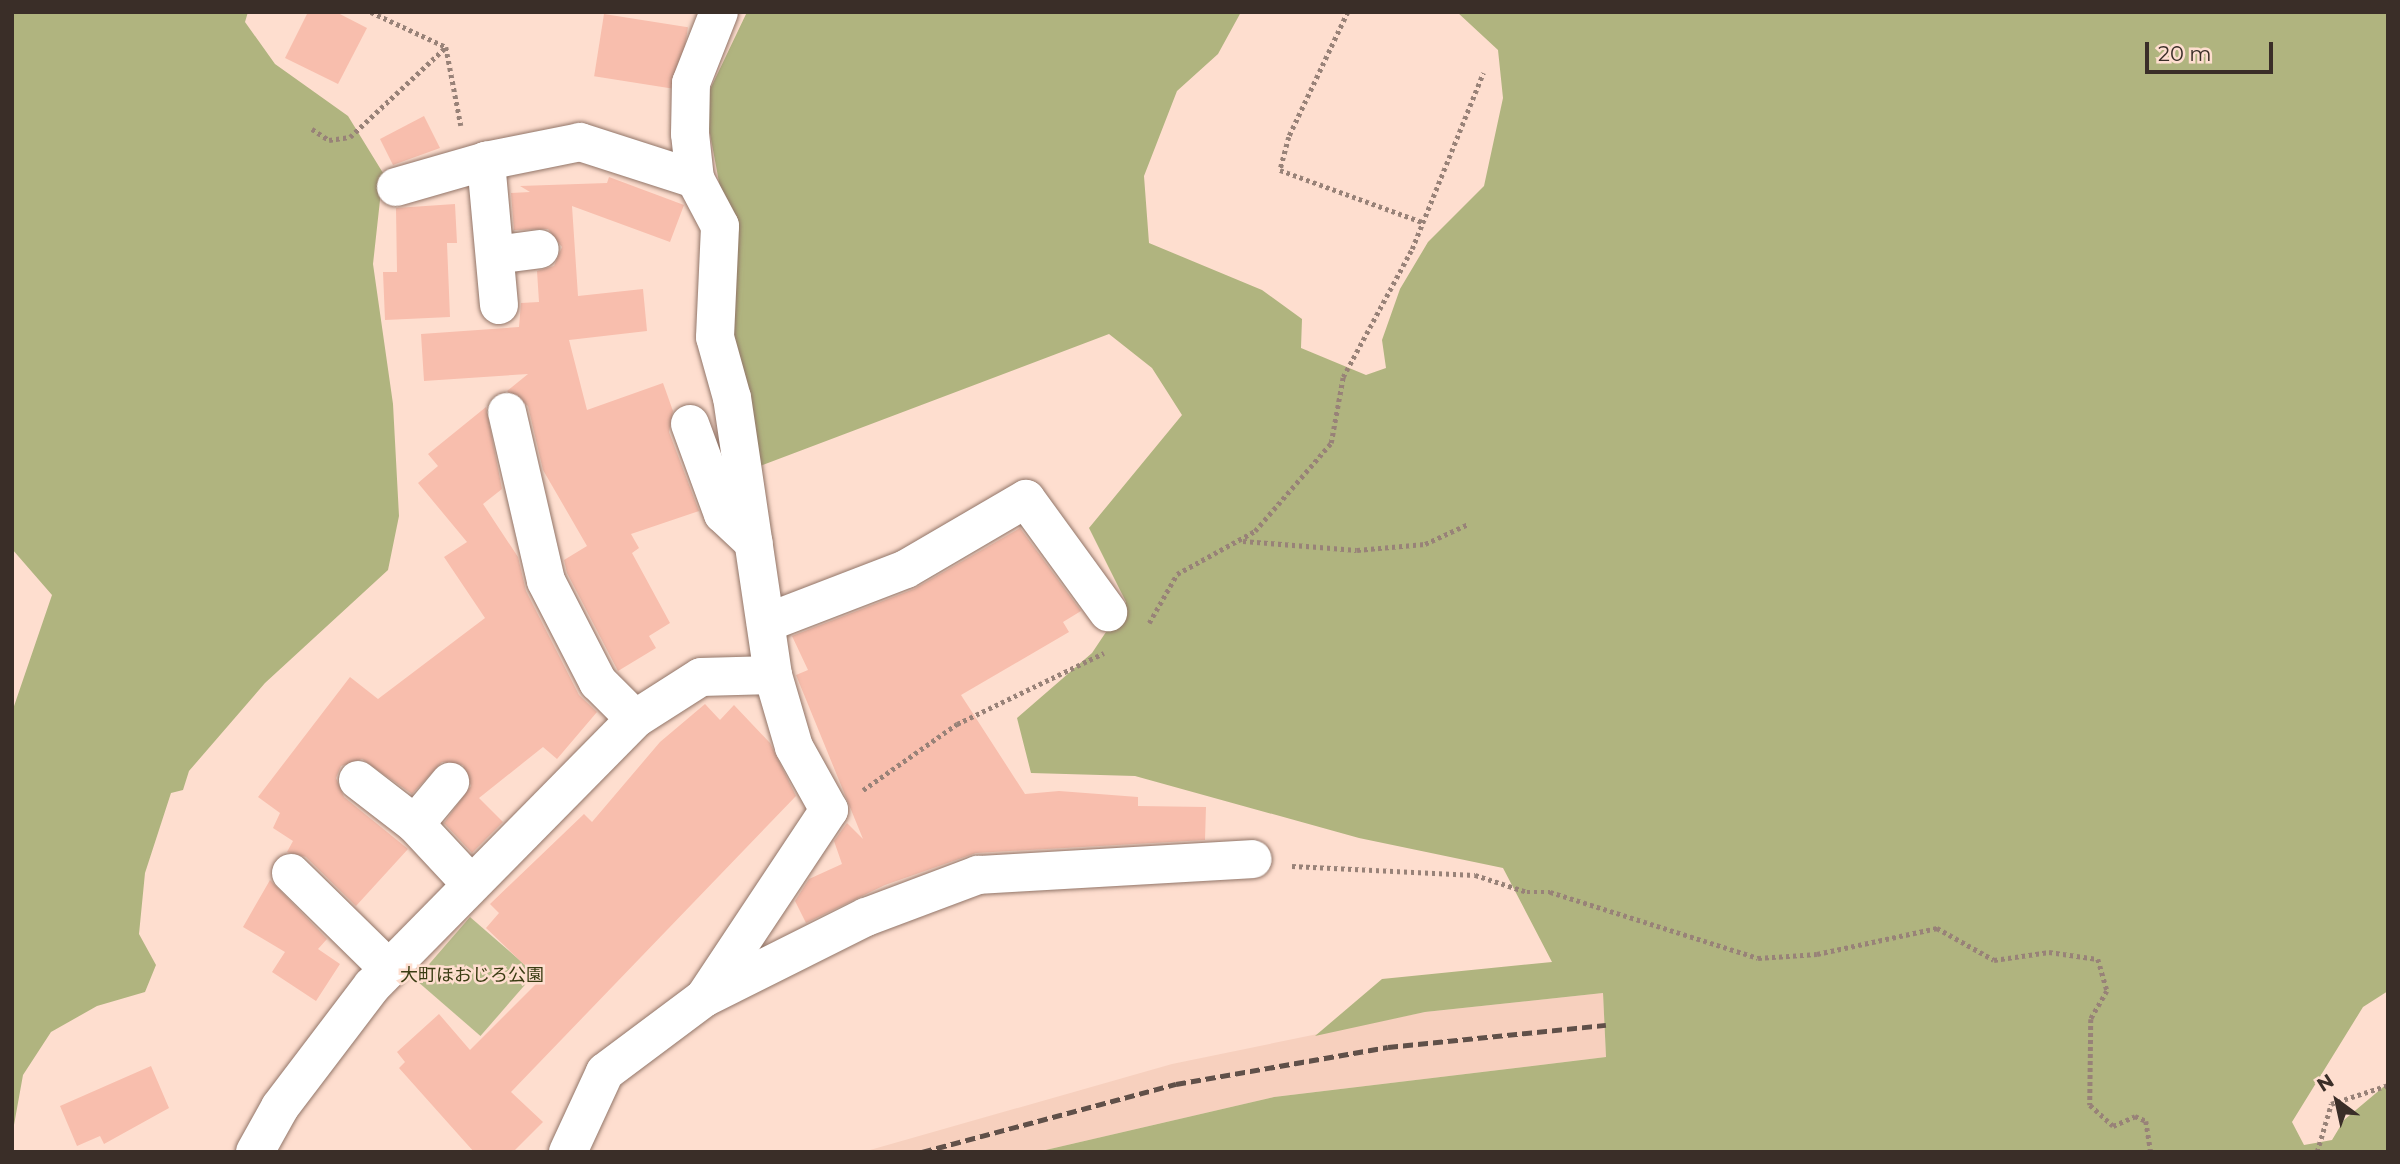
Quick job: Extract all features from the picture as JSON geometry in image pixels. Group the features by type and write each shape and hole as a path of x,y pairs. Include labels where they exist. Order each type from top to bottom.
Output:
{"street":[{"path":"704,999 830,810 794,747 773,675 732,398 715,337 720,226 695,179 691,83 719,12"},
{"path":"396,187 478,163 580,142 695,179"},
{"path":"478,163 495,255 499,305"},
{"path":"495,255 540,249"},
{"path":"507,412 546,581 598,682 635,719"},
{"path":"690,424 723,514 754,543"},
{"path":"766,624 906,569 1026,499 1111,630"},
{"path":"255,1152 280,1107 388,968 635,719 701,677 773,675"},
{"path":"358,780 415,824 471,884"},
{"path":"415,824 450,782"},
{"path":"568,1152 605,1072 704,999 866,917 978,875 1253,859"},
{"path":"291,873 388,968"}],"path":[{"path":"371,12 446,47 478,163"},
{"path":"1348,12 1280,170 1422,222"},
{"path":"312,129 329,140 350,137 446,47"},
{"path":"1146,627 1177,575 1242,540 1280,508 1331,443 1343,377 1422,222 1483,73"},
{"path":"1242,540 1357,550 1425,544 1468,524"},
{"path":"830,810 957,724 1111,630"},
{"path":"1253,859 1277,866 1392,866 1475,875 1527,892 1550,892 1758,958 1817,954 1937,928 1994,960 2049,952 2098,958 2107,991 2091,1019 2090,1105 2113,1126 2135,1116 2146,1122 2151,1152"},
{"path":"2317,1152 2331,1104 2388,1085"}],"shaded area":[{"path":"1603,993 1606,1057 1274,1097 1037,1152 863,1152 1172,1064 1425,1012"}],"green space":[{"path":"12,12 248,12 245,22 275,64 348,116 383,173 373,264 393,404 399,516 388,570 265,683 189,771 183,790 171,793 145,873 139,934 156,965 145,992 97,1006 51,1032 23,1075 12,1136 12,712 52,595 12,549"},
{"path":"747,12 1241,12 1218,54 1177,91 1144,176 1149,243 1262,290 1302,319 1301,348 1366,375 1386,368 1382,340 1400,289 1428,242 1484,186 1503,98 1498,50 1457,12 2388,12 2388,991 2363,1007 2292,1122 2304,1145 2332,1140 2344,1120 2388,1083 2388,1152 1037,1152 1274,1097 1606,1057 1603,993 1425,1012 1315,1036 1382,979 1552,962 1503,868 1359,838 1135,776 1031,773 1017,718 1092,653 1126,602 1089,528 1182,415 1152,368 1109,334 752,469 721,381 728,230 704,102"},
{"name":"大町ほおじろ公園","path":"470,917 535,973 480,1036 416,980"}],"building":[{"path":"308,12 336,12 367,28 338,84 285,58"},
{"path":"604,14 688,27 678,90 594,76"},
{"path":"424,116 440,148 393,165 380,139"},
{"path":"609,177 684,205 670,242 572,206 578,296 643,289 647,331 569,340 587,410 663,383 673,411 669,432 699,511 631,534 639,548 632,553 670,623 649,636 656,648 618,671 567,573 564,560 587,546 543,470 528,406 507,391 528,374 424,381 421,334 519,327 521,303 539,302 537,271 554,266 562,247 548,229 514,230 511,193 530,192 520,186 607,183"},
{"path":"455,204 457,243 447,243 450,317 385,320 383,272 397,272 396,208"},
{"path":"486,407 502,489 483,504 518,557 526,591 579,695 597,712 557,759 543,747 479,798 503,822 472,853 444,823 471,786 463,765 442,762 412,794 362,759 341,766 336,778 344,797 408,849 356,906 306,857 287,852 293,841 273,828 280,813 258,797 350,677 378,699 485,618 444,557 467,542 418,483 438,466 428,454"},
{"path":"1020,528 1081,611 1063,622 1069,632 961,695 1025,794 1059,791 1138,797 1138,806 1206,807 1205,840 976,853 885,885 806,923 795,901 809,879 842,864 834,841 847,823 863,839 796,675 808,670 792,636 914,589"},
{"path":"705,704 720,720 734,705 770,743 796,796 511,1092 543,1122 513,1152 474,1152 399,1068 405,1062 397,1052 439,1014 470,1050 540,980 486,928 499,913 490,904 584,814 592,822 660,742"},
{"path":"270,880 327,939 318,949 340,964 316,1001 272,972 285,952 243,927"},
{"path":"151,1066 169,1108 104,1144 100,1136 77,1146 60,1106"}],"railway":[{"path":"922,1152 1176,1084 1388,1047 1606,1025"}]}
